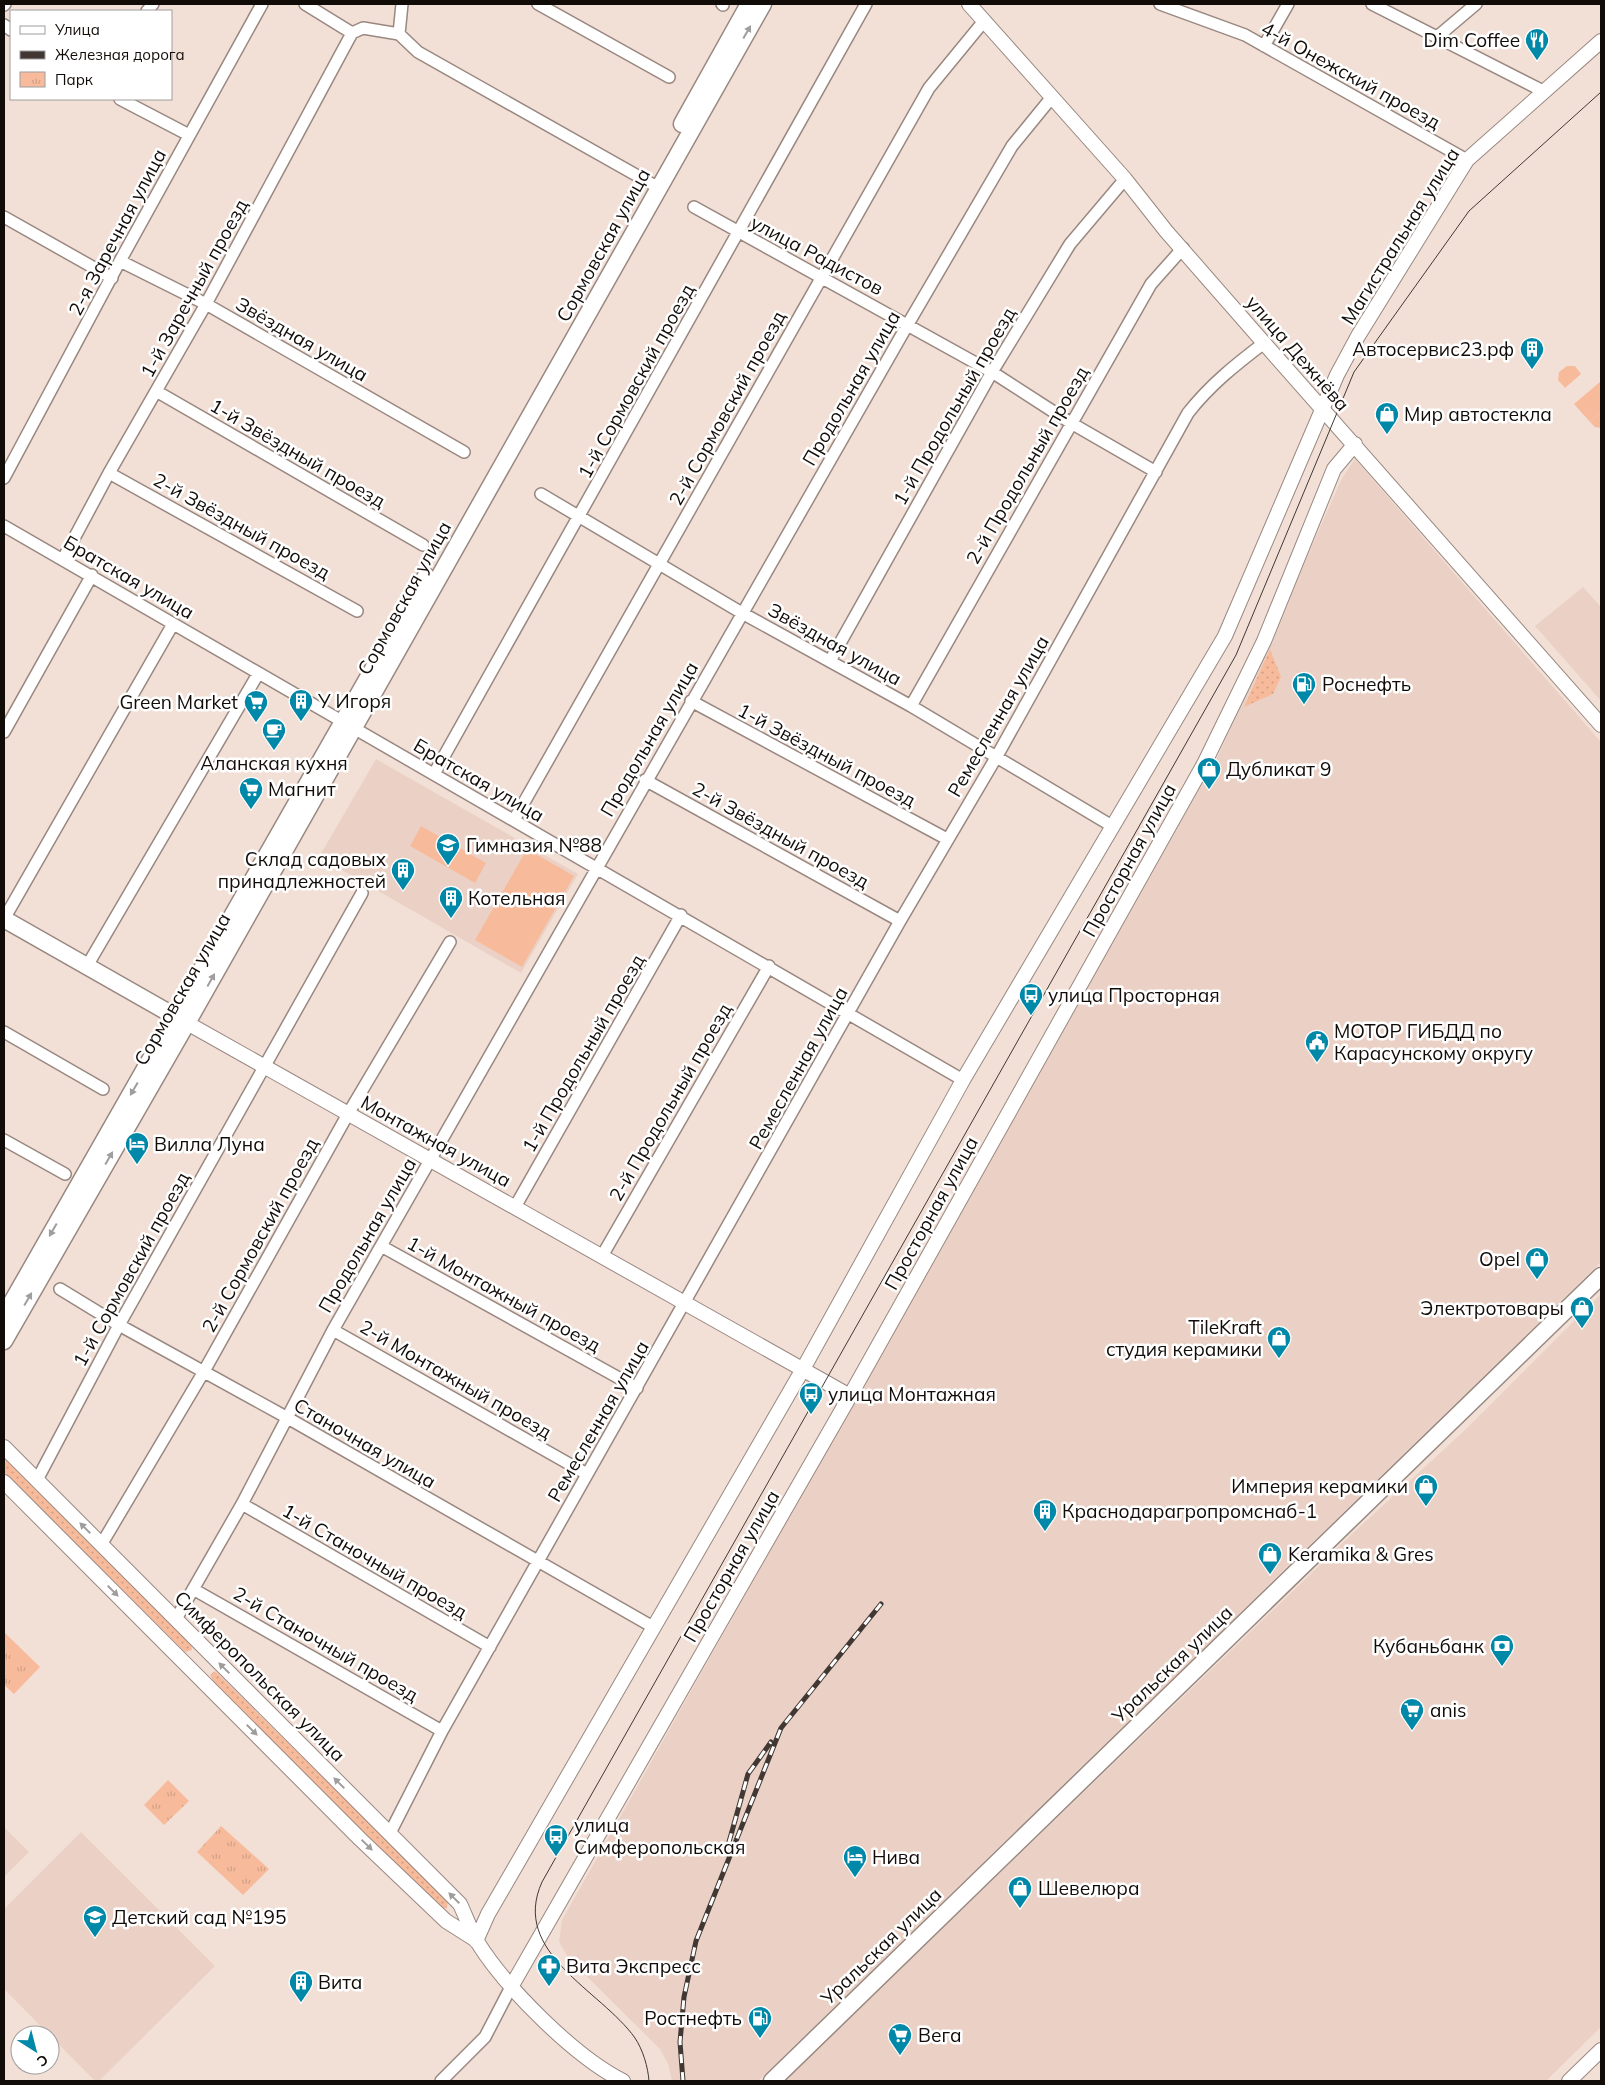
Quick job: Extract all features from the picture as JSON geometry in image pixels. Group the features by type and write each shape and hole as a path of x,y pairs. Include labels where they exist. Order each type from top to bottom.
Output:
{"main road":[{"name":"Сормовская улица","path":"654,185 749,4"},
{"name":"Сормовская улица","path":"4,1341 181,1019 654,185 763,4"},
{"name":"Монтажная улица","path":"4,919 181,1019"},
{"name":"Сормовская улица","path":"4,1316 181,1019"},
{"name":"Уральская улица","path":"778,2081 1601,1276"},
{"name":"Уральская улица","path":"772,2081 1601,1280"}],"street":[{"name":"2-я Заречная улица","path":"4,478 120,261 262,4"},
{"path":"305,4 352,33 363,28 399,34 418,52 654,185"},
{"path":"399,34 402,4"},
{"path":"538,4 669,77"},
{"name":"1-й Сормовский проезд","path":"434,774 580,517 866,4"},
{"name":"улица Дежнёва","path":"969,4 1125,179 1166,231 1183,248 1264,343 1601,725"},
{"name":"4-й Онежский проезд","path":"1160,4 1244,35 1467,160"},
{"path":"1264,46 1288,4"},
{"path":"1372,4 1543,91"},
{"path":"1437,37 1476,4"},
{"name":"2-й Сормовский проезд","path":"514,820 820,277 929,88 984,21"},
{"name":"1-й Заречный проезд","path":"64,559 109,473 206,304 352,33"},
{"name":"Магистральная улица","path":"1324,410 1337,375 1358,336 1467,160 1601,41"},
{"name":"Продольная улица","path":"176,1619 242,1504 333,1330 645,780 1012,146 1052,97"},
{"path":"122,100 189,135"},
{"name":"1-й Продольный проезд","path":"830,661 992,372 1070,244 1125,179"},
{"name":"улица Радистов","path":"694,207 992,372 1071,423 1156,472"},
{"path":"4,217 112,278"},
{"name":"2-й Продольный проезд","path":"911,706 1151,284 1183,248"},
{"name":"Звёздная улица","path":"120,261 206,304 464,452"},
{"name":"Ремесленная улица","path":"390,1832 442,1731 1188,414 1205,392 1222,375 1264,343"},
{"name":"1-й Звёздный проезд","path":"156,391 423,545"},
{"name":"Просторная улица","path":"476,1940 488,1914 803,1369 963,1080 1225,636 1324,410"},
{"name":"Просторная улица","path":"511,1987 850,1396 1204,764 1264,641 1334,469 1355,444"},
{"name":"2-й Звёздный проезд","path":"109,473 357,611"},
{"name":"Звёздная улица","path":"541,494 742,613 911,706 1112,826"},
{"name":"Братская улица","path":"4,526 92,575 258,674 681,915 963,1080"},
{"path":"4,732 92,575"},
{"path":"4,919 173,624"},
{"path":"87,966 258,674"},
{"name":"1-й Звёздный проезд","path":"691,701 947,839"},
{"name":"2-й Звёздный проезд","path":"645,780 900,921"},
{"name":"1-й Сормовский проезд","path":"37,1480 119,1326 362,893"},
{"name":"1-й Продольный проезд","path":"515,1208 681,915"},
{"name":"2-й Сормовский проезд","path":"101,1545 203,1373 348,1114 450,942"},
{"name":"2-й Продольный проезд","path":"602,1256 769,966"},
{"name":"Монтажная улица","path":"181,1019 850,1396"},
{"path":"4,1032 103,1089"},
{"path":"4,1140 65,1174"},
{"name":"1-й Монтажный проезд","path":"381,1246 637,1388"},
{"name":"Станочная улица","path":"60,1289 119,1326 286,1417 653,1627"},
{"name":"2-й Монтажный проезд","path":"333,1330 587,1474"},
{"name":"Симферопольская улица","path":"4,1447 460,1904 476,1940 511,1987 588,2061 602,2077 623,2081"},
{"name":"Симферопольская улица","path":"4,1482 446,1922 476,1940"},
{"name":"1-й Станочный проезд","path":"242,1504 490,1647"},
{"name":"2-й Станочный проезд","path":"193,1589 442,1731"},
{"path":"191,1668 207,1651"},
{"path":"442,2081 485,2038 511,1987"},
{"path":"1569,2081 1601,2050"}],"shaded area":[{"path":"1355,459 1601,742 1601,1262 758,2081 672,2081 668,2064 660,2049 569,1959 559,1942 562,1920 1218,756 1342,478"},
{"path":"1583,587 1601,607 1601,701 1535,626"},
{"name":"Гимназия №88","path":"376,759 578,874 521,973 319,857"},
{"path":"1601,1294 1601,2027 1546,2081 784,2081 1353,1533 1465,1430"},
{"path":"4,1827 29,1852 4,1877"},
{"name":"Детский сад №195","path":"81,1832 215,1966 99,2081 95,2081 60,2046 60,2025 40,2025 4,1989 4,1909"}],"green space":[{"path":"1567,366 1575,366 1581,374 1565,388 1558,380 1559,372"},
{"path":"1601,381 1601,412 1590,422 1574,404"},
{"path":"1601,412 1601,428 1595,427 1590,422"},
{"path":"1270,649 1281,677 1273,694 1244,707"},
{"path":"421,826 486,863 475,883 410,846"},
{"path":"527,849 574,876 522,967 475,940"},
{"path":"4,1457 191,1645 192,1650 185,1652 4,1472"},
{"path":"4,1632 40,1667 14,1694 4,1685"},
{"path":"215,1671 448,1901 447,1908 440,1909 213,1681 210,1675"},
{"path":"168,1780 189,1801 164,1825 144,1805"},
{"path":"221,1826 269,1869 243,1895 197,1852"}],"tram line":[{"path":"649,2081 645,2059 635,2038 620,2020 564,1969 548,1950 538,1930 535,1907 542,1882 1236,655 1354,372 1469,211 1601,92"}],"railway":[{"path":"683,2081 680,2042 684,1997 696,1941 781,1728 881,1604"},
{"path":"729,1842 748,1774 771,1742"}],"place":[{"name":"Dim Coffee","path":"1537,61"},
{"name":"Автосервис23.рф","path":"1532,370"},
{"name":"Мир автостекла","path":"1387,435"},
{"name":"Роснефть","path":"1304,705"},
{"name":"У Игоря","path":"301,722"},
{"name":"Green Market","path":"256,723"},
{"name":"Аланская кухня","path":"274,751"},
{"name":"Дубликат 9","path":"1209,790"},
{"name":"Магнит","path":"251,810"},
{"name":"Гимназия №88","path":"448,866"},
{"name":"Склад садовых принадлежностей","path":"403,891"},
{"name":"Котельная","path":"451,919"},
{"name":"улица Просторная","path":"1031,1016"},
{"name":"МОТОР ГИБДД по Карасунскому округу","path":"1317,1063"},
{"name":"Вилла Луна","path":"137,1165"},
{"name":"Opel","path":"1537,1280"},
{"name":"Электротовары","path":"1582,1329"},
{"name":"TileKraft студия керамики","path":"1279,1359"},
{"name":"улица Монтажная","path":"811,1415"},
{"name":"Империя керамики","path":"1426,1507"},
{"name":"Краснодарагропромснаб-1","path":"1045,1532"},
{"name":"Keramika & Gres","path":"1270,1575"},
{"name":"Кубаньбанк","path":"1502,1667"},
{"name":"anis","path":"1412,1731"},
{"name":"улица Симферопольская","path":"556,1857"},
{"name":"Нива","path":"855,1878"},
{"name":"Шевелюра","path":"1020,1909"},
{"name":"Детский сад №195","path":"95,1938"},
{"name":"Вита Экспресс","path":"549,1987"},
{"name":"Вита","path":"301,2003"},
{"name":"Ростнефть","path":"760,2039"},
{"name":"Вега","path":"900,2056"}]}
